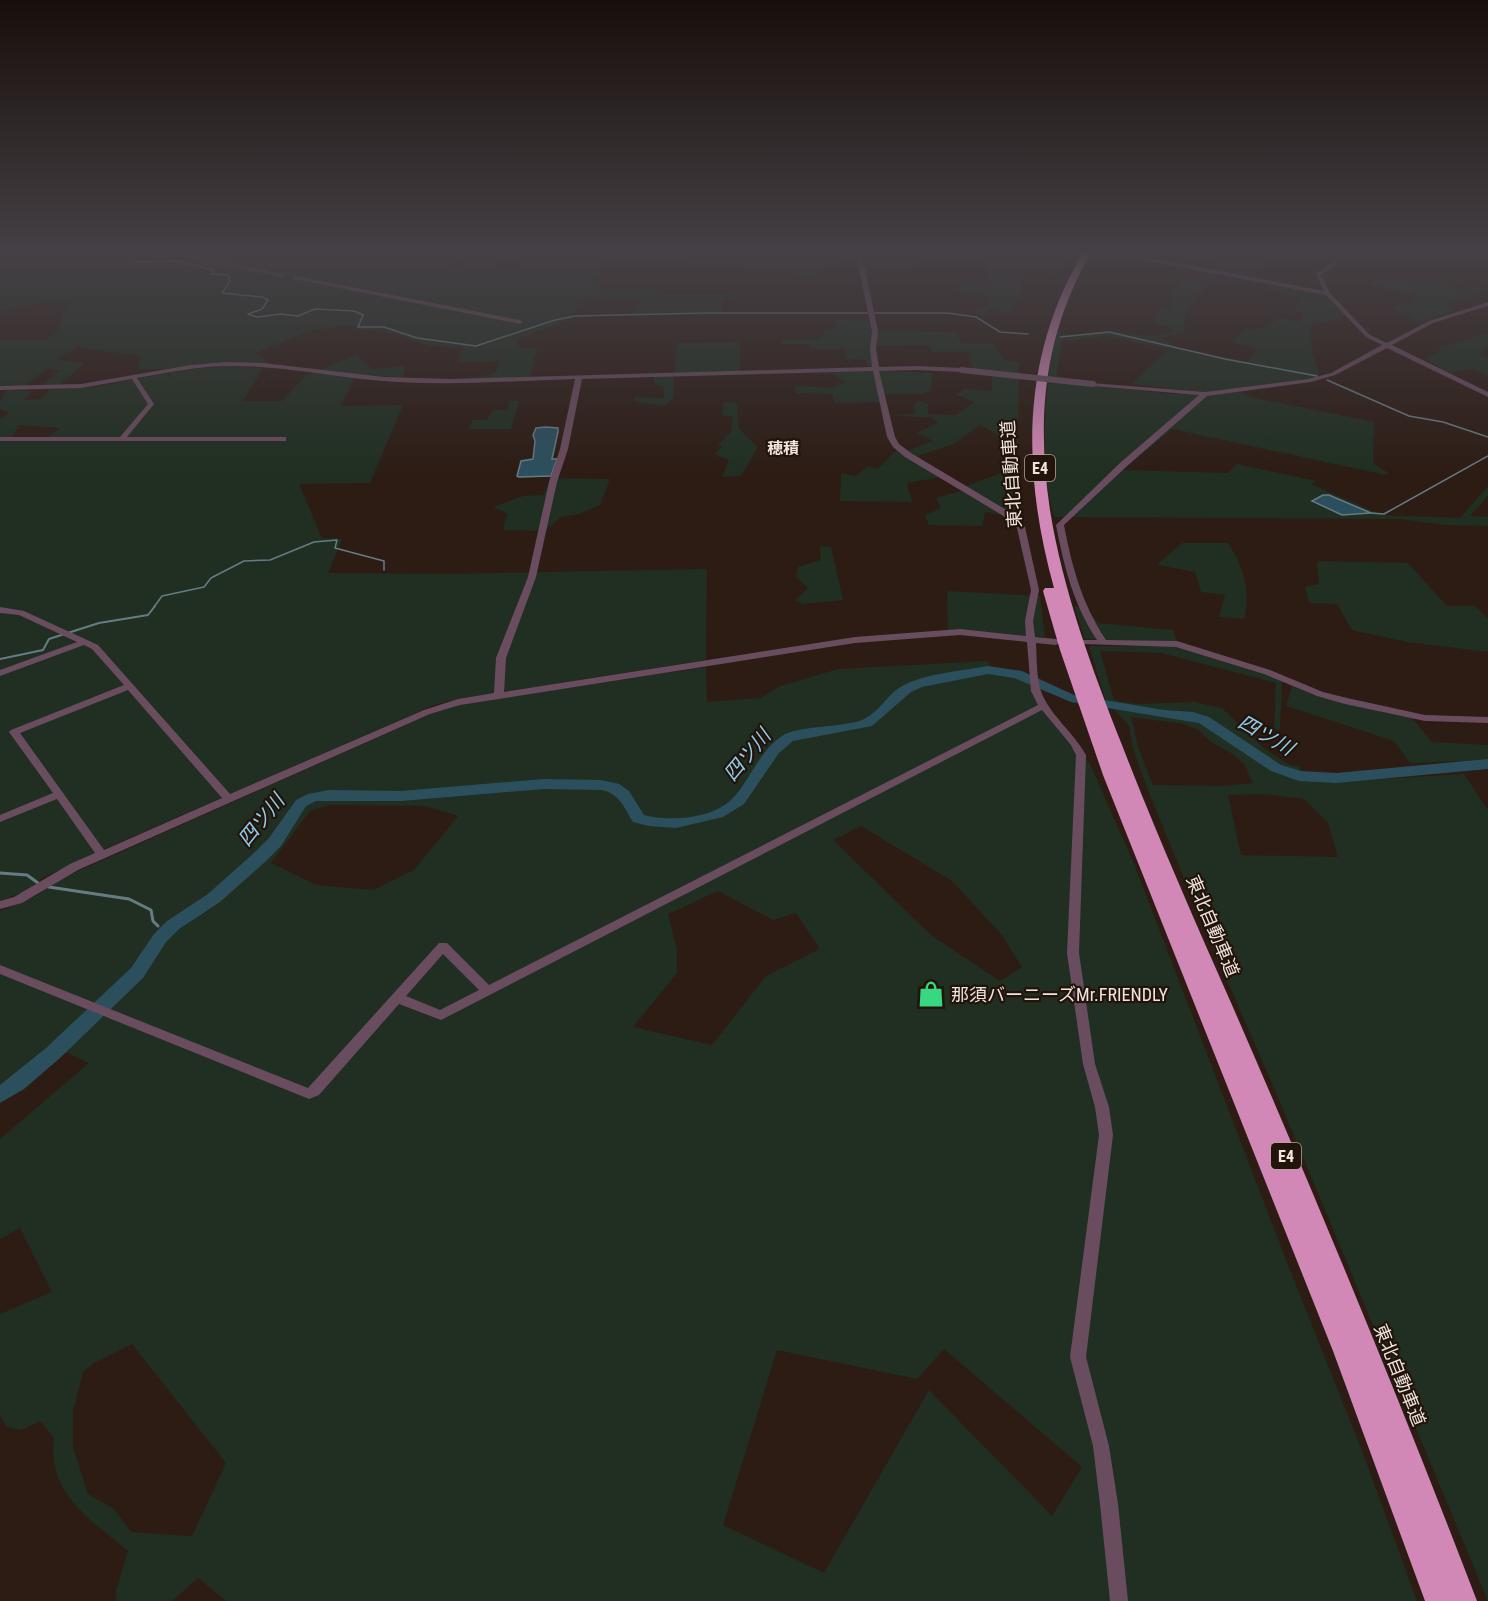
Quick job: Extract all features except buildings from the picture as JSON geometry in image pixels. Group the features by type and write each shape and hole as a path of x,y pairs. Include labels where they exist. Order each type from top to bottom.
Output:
{"highway":[{"name":"東北自動車道","path":"1044,326 1033,375 1028,437 1030,474 1040,545 1054,607 1341,1340 1439,1601"},
{"name":"東北自動車道","path":"1054,326 1041,386 1038,438 1040,475 1051,545 1086,688"},
{"name":"東北自動車道","path":"1095,713 1149,833 1312,1217 1417,1478 1463,1601"}],"street":[{"path":"874,326 873,349 876,369 891,437 896,445 1005,513 1021,527 1035,590 1029,621 1036,691 1043,706 1076,744 1081,755 1072,953 1089,1064 1102,1107 1106,1136 1078,1357 1101,1448 1119,1601"},
{"path":"1358,326 1368,336 1488,394"},
{"path":"0,388 72,387 191,367 227,364 263,365 419,381 876,369 963,370 1205,394 1279,386 1323,377 1424,326"},
{"path":"499,695 501,658 532,576 553,482 564,449 579,377"},
{"path":"122,439 151,404 134,378"},
{"path":"1103,642 1081,609 1067,564 1060,525 1124,464 1205,394"},
{"path":"0,440 283,439"},
{"path":"0,610 21,613 95,647 229,800"},
{"path":"0,905 18,900 51,879 102,855 427,712 458,702 855,640 960,632 1056,642"},
{"path":"0,673 85,642"},
{"path":"1086,642 1177,644 1267,672 1320,694 1345,701 1425,718 1488,720"},
{"path":"102,855 14,732 128,687"},
{"path":"397,998 441,1015 1043,706"},
{"path":"0,819 58,795"},
{"path":"0,969 309,1094 443,946 488,991"}],"green space":[{"path":"60,326 344,326 311,330 255,353 270,364 138,369 141,356 78,347 56,359 84,364 58,386 41,386 60,370 46,369 25,386 0,386 0,340 45,340 58,331"},
{"path":"351,326 553,326 518,339 517,347 537,349 530,378 471,379 471,377 486,376 496,372 500,361 458,362 462,348 431,346 395,334 357,329"},
{"path":"836,326 872,326 873,331 955,332 962,343 993,344 1005,360 1020,362 1018,374 972,369 969,352 932,352 929,345 875,346 878,367 869,367 865,360 846,359 845,349 811,349 810,344 782,344 782,340 818,340 826,330 836,329"},
{"path":"1166,326 1186,326 1183,332 1161,338 1180,348 1248,362 1257,349 1233,342 1244,328 1258,330 1266,326 1313,326 1311,344 1320,375 1306,379 1204,392 1131,384 1168,349 1103,335 1098,338 1062,341 1056,378 1048,377 1057,330 1066,335 1112,331 1150,336 1173,332"},
{"path":"1488,333 1488,347 1478,354 1488,359 1488,376 1473,369 1451,373 1425,359 1441,351 1438,348"},
{"path":"740,342 740,371 674,373 677,343"},
{"path":"356,355 372,369 405,366 403,378 356,374 341,406 403,405 370,483 299,484 322,538 342,539 328,573 449,574 707,569 706,660 458,699 434,705 109,847 42,878 26,891 0,901 0,419 10,413 0,409 0,401 7,390 32,391 24,400 41,399 50,390 100,386 167,373 171,378 169,373 192,369 239,367 263,368 243,401 282,401 305,376","holes":["19,425 59,428 48,437 12,437"]},
{"path":"881,371 932,373 931,390 923,394 884,394 886,402 834,403 833,394 796,393 795,386 831,388 846,382 832,374 806,373"},
{"path":"992,375 1019,378 1017,459 1022,517 985,512 982,526 929,525 925,515 941,508 936,498 967,489 966,486 999,474 1012,462 1012,443 980,425 954,444 912,458 942,477 907,483 912,502 840,501 841,473 856,476 868,466 878,469 895,451 912,449 933,441 917,433 938,423 933,418 888,415 915,414 914,405 918,401 929,404 927,410 929,414 956,415 975,402 956,395 964,389 992,391"},
{"path":"674,376 673,399 664,406 634,401 634,397 664,398 664,387 654,383 654,377"},
{"path":"1048,381 1172,394 1242,392 1250,397 1374,422 1373,463 1389,473 1386,475 1172,429 1123,470 1228,473 1237,464 1317,481 1311,484 1382,515 1460,518 1488,486 1488,496 1470,516 1488,517 1488,526 1446,525 1400,519 1054,517 1045,466","holes":["1326,495 1371,513 1356,515 1340,513 1319,505 1313,500"]},
{"path":"510,401 519,401 511,429 469,429 472,420 487,420 493,410 507,410"},
{"path":"724,402 737,403 739,429 758,447 741,476 722,477 729,460 714,454 722,447 718,445 731,432 733,417 722,415"},
{"path":"550,478 610,479 600,505 579,514 561,517 545,531 505,530 503,527 508,514 493,507 523,496 544,495"},
{"path":"1182,543 1228,543 1245,580 1247,599 1244,619 1219,617 1225,595 1201,592 1195,572 1157,565"},
{"path":"820,546 831,547 843,600 803,604 795,600 808,588 796,577 798,567 821,560"},
{"path":"1317,561 1408,563 1447,606 1475,606 1488,619 1488,652 1407,642 1352,630 1337,604 1309,603 1305,587 1319,584"},
{"path":"947,591 1040,596 1045,637 948,632"},
{"path":"1074,606 1087,608 1098,623 1173,630 1177,643 1085,639"},
{"path":"1089,646 1178,646 1264,673 1282,681 1280,729 1274,729 1276,683 1161,653 1100,651 1114,700 1138,704 1194,702 1222,708 1266,750 1290,765 1300,766 1300,779 1330,782 1464,774 1488,810 1488,1601 1275,1090 1205,930 1146,785 1133,749 1129,726 1105,699","holes":["1131,717 1184,724 1200,731 1211,742 1231,753 1244,764 1253,783 1224,786 1153,785 1139,750","1263,794 1304,799 1328,823 1338,857 1241,855 1228,795"]},
{"path":"988,661 993,674 1010,675 1028,681 1091,766 1134,864 1361,1448 1417,1601 226,1601 198,1578 172,1601 116,1601 116,1591 128,1551 86,1516 64,1490 57,1475 54,1438 40,1421 21,1430 7,1427 0,1416 0,1314 52,1292 20,1228 0,1239 0,1139 89,1063 51,1045 0,1087 0,911 36,896 58,880 433,713 461,704 706,667 707,702 761,698 780,686 838,669","holes":["328,805 425,806 458,816 414,870 373,890 316,885 271,863 310,811","861,826 952,881 1001,934 1022,967 1000,981 931,935 833,840","718,891 773,920 796,913 820,949 766,976 712,1045 633,1027 677,973 677,949 668,914","132,1344 226,1463 192,1536 131,1532 113,1508 88,1494 73,1447 73,1411 83,1372 94,1363","944,1349 1082,1467 1052,1516 929,1390 824,1573 723,1525 777,1350 917,1379"]},
{"path":"1292,686 1315,695 1412,718 1432,742 1488,745 1488,760 1410,763 1394,741 1286,706"}],"water":[{"path":"536,428 558,428 552,459 557,459 551,476 517,476 521,461 533,459 535,441 533,435"},
{"path":"1323,495 1329,495 1371,513 1342,515 1312,501"}],"waterway":[{"path":"359,326 384,327 417,338 476,346 538,326"},
{"path":"990,326 1000,332 1028,334"},
{"path":"1060,337 1109,332 1225,359 1317,376"},
{"path":"1327,380 1409,416 1443,422 1488,437"},
{"path":"1371,513 1384,514 1488,456"},
{"path":"154,607 162,596 204,587 211,578 244,561 270,560 314,542 337,540 335,548 384,561 384,570"},
{"path":"0,659 43,650 49,639 99,623 148,615 155,606"},
{"name":"四ツ川","path":"0,1095 17,1084 53,1053 137,973 160,938 173,925 214,898 260,857 275,842 301,803 313,797 329,795 401,796 544,784 601,785 614,787 624,794 638,818 662,823 690,821 718,814 739,801 774,750 788,738 867,723 906,689 918,684 988,670 1017,674 1071,698 1164,714 1193,716 1204,720 1276,768 1299,776 1336,778 1488,764"},
{"path":"0,873 27,875 38,883"},
{"path":"49,887 129,899 151,910 153,921 158,926"}],"place":[{"name":"那須バーニーズMr.FRIENDLY","path":"931,994"}],"district":[{"name":"穂積","path":"783,448"}]}
